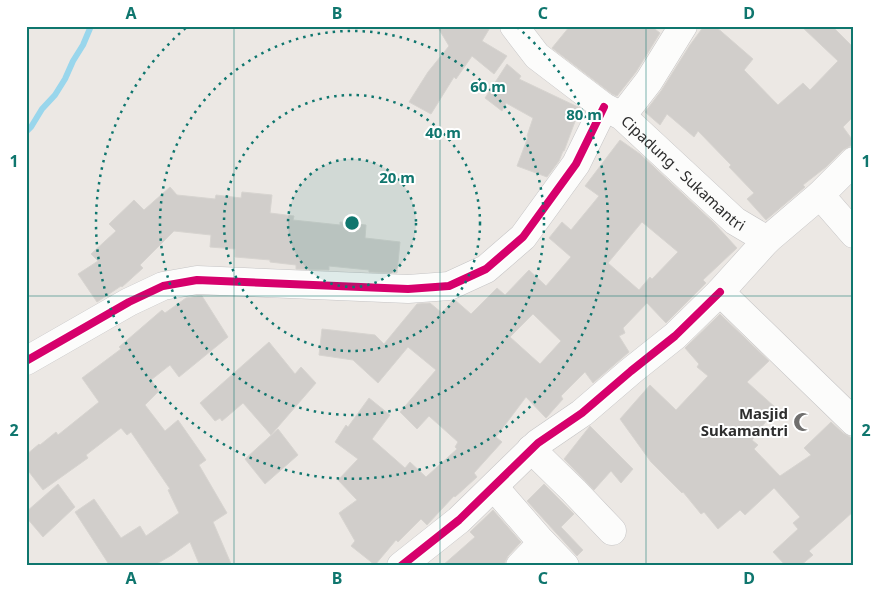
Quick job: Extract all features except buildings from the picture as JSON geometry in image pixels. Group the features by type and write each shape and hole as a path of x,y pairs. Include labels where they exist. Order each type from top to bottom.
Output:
{"street":[{"name":"Cipadung - Sukamantri","path":"514,26 537,56 613,111 735,221 766,240"},
{"path":"26,361 129,302 163,286 197,280 408,289 449,286 486,269 523,237 613,111 649,82 683,26"},
{"path":"401,566 459,520 538,443 582,413 675,336 720,292 766,240 820,195 854,161"},
{"path":"820,195 854,234"},
{"path":"720,292 854,422"},
{"path":"532,450 612,531"},
{"path":"494,486 542,543 565,566"},
{"path":"520,566 542,543"}],"waterway":[{"path":"26,132 65,79 91,26"}],"cycle path":[{"path":"26,361 129,302 163,286 197,280 408,289 449,286 486,269 523,237 576,164 604,107"},
{"path":"401,566 459,520 538,443 582,413 675,336 720,292"}],"place":[{"name":"Masjid Sukamantri","path":"803,422"}]}
